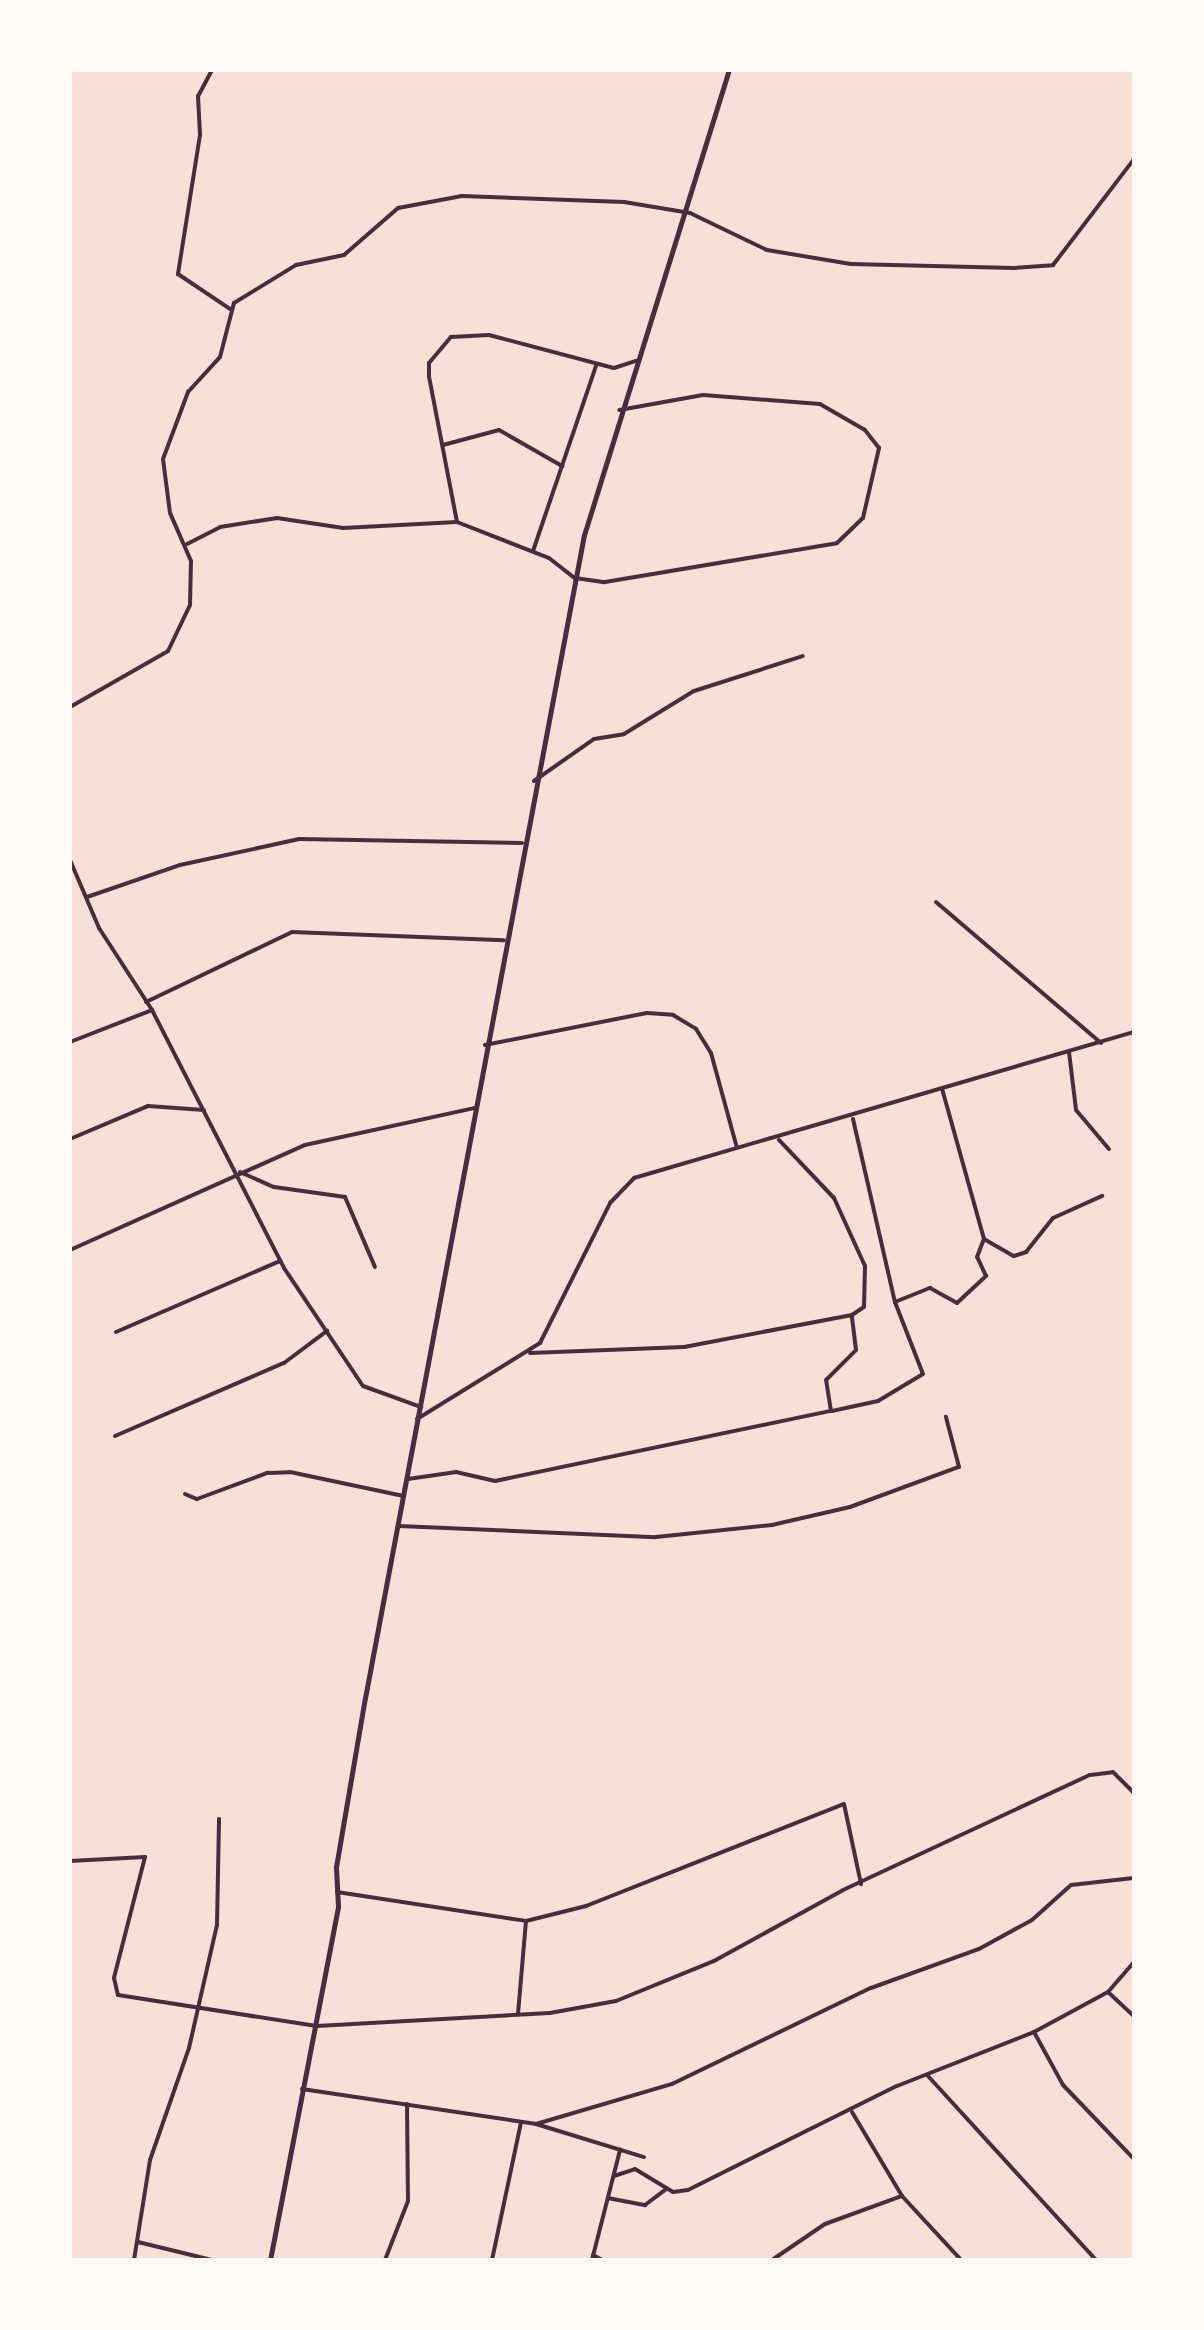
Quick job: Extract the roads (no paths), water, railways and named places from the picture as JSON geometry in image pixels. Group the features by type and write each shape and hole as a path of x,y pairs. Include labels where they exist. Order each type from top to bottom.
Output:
{"street":[{"path":"212,70 198,96 200,135 178,274 230,309"},
{"path":"270,2260 317,2026 337,1892 336,1867 417,1419 522,843 575,578 619,410 690,213 706,130 729,70"},
{"path":"70,707 168,651 195,585 187,544 170,513 163,459 188,392 220,357 230,309 296,265 344,255 398,208 429,197 624,202 690,213 767,250 851,264 1053,265 1134,159"},
{"path":"457,522 429,363 451,337 489,335 596,366 636,361"},
{"path":"533,551 596,366"},
{"path":"187,544 220,527 277,518 343,528 457,522 533,551 575,578 703,570 837,543 863,518 881,459 865,430 820,404 703,395 619,410"},
{"path":"443,445 499,430 562,466"},
{"path":"534,781 594,739 624,734 694,691 803,656"},
{"path":"70,745 70,769"},
{"path":"87,897 180,865 299,839 522,843"},
{"path":"70,860 87,897 238,1171 280,1261 363,1386 421,1407"},
{"path":"936,902 1101,1043"},
{"path":"146,1002 292,932 504,940"},
{"path":"70,1042 152,1010"},
{"path":"485,1045 647,1013 673,1015 696,1029 711,1053 737,1148"},
{"path":"417,1419 527,1353 557,1320 620,1190 674,1161 779,1140 1134,1032"},
{"path":"1069,1052 1076,1110 1109,1149"},
{"path":"895,1302 930,1288 957,1303 967,1297 986,1276 977,1257 984,1239 942,1089"},
{"path":"70,1139 148,1106 205,1110"},
{"path":"70,1250 238,1171 305,1145 474,1108"},
{"path":"408,1479 456,1472 495,1481 878,1401 923,1374 895,1302 853,1119"},
{"path":"527,1353 684,1347 852,1315 864,1307 865,1266 830,1192 779,1140"},
{"path":"238,1171 274,1187 345,1197 375,1267"},
{"path":"984,1239 1014,1256 1026,1252 1053,1218 1102,1196"},
{"path":"116,1332 280,1261"},
{"path":"831,1411 826,1380 856,1350 852,1315"},
{"path":"115,1436 284,1363 327,1331"},
{"path":"399,1526 656,1537 772,1525 850,1507 959,1467 946,1417"},
{"path":"185,1494 197,1499 267,1473 290,1472 404,1496"},
{"path":"70,1861 145,1857 113,1992 197,2009 317,2026 518,2014 616,2001 780,1930 861,1884 1105,1770 1134,1793"},
{"path":"337,1892 526,1921 586,1906 844,1804 861,1884"},
{"path":"134,2260 150,2160 197,2009 218,1916 219,1819"},
{"path":"536,2124 672,2084 871,1988 967,1955 1032,1920 1071,1885 1134,1878"},
{"path":"518,2014 526,1921"},
{"path":"614,2176 635,2169 666,2189 688,2190 927,2075 1034,2032 1108,1992 1134,1962"},
{"path":"1108,1992 1134,2016"},
{"path":"1034,2032 1063,2085 1134,2159"},
{"path":"927,2075 1096,2260"},
{"path":"302,2089 536,2124 644,2157"},
{"path":"385,2260 408,2201 407,2104"},
{"path":"852,2112 902,2196 961,2260"},
{"path":"492,2260 521,2122"},
{"path":"602,2260 592,2258 620,2149"},
{"path":"608,2198 645,2205 666,2189"},
{"path":"772,2260 825,2224 902,2196"},
{"path":"138,2242 212,2260"}]}
